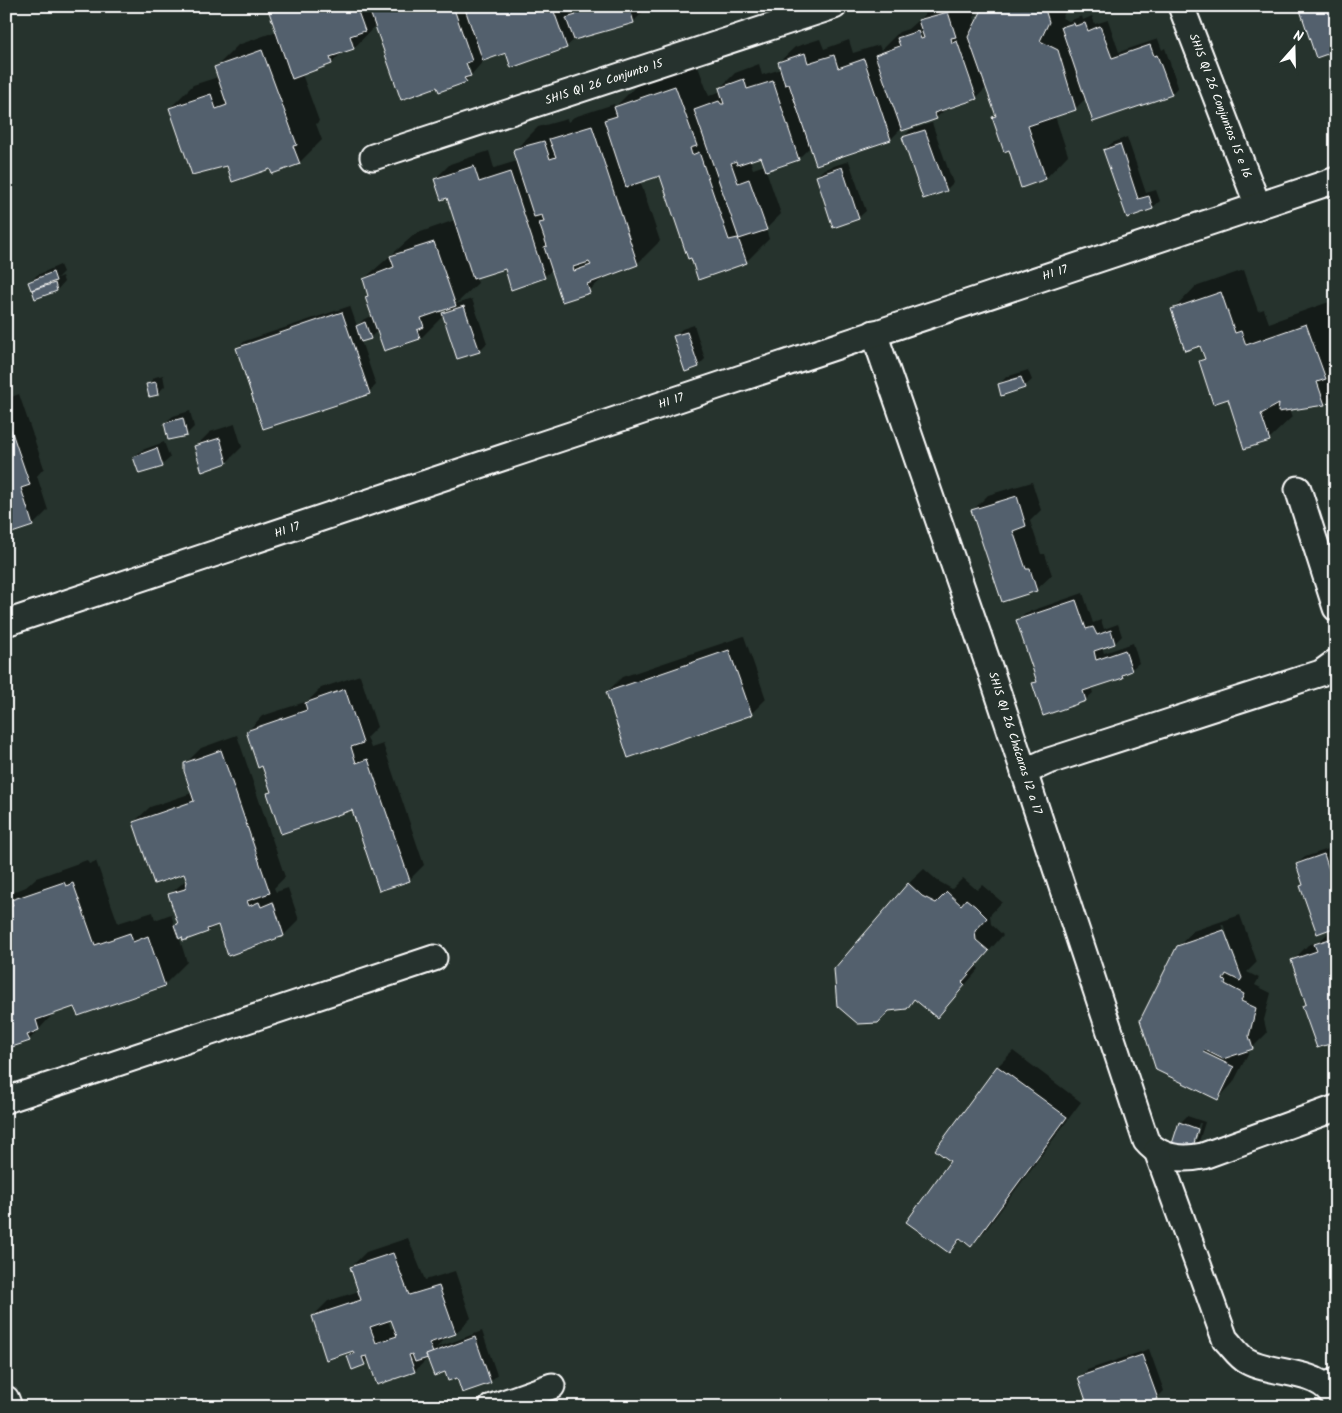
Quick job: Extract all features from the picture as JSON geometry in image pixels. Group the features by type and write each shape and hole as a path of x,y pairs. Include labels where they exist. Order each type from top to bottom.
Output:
{"street":[{"name":"SHIS QI 26 Conjunto 15","path":"373,157 834,6"},
{"name":"SHIS QI 26 Conjuntos 15 e 16","path":"1182,6 1258,206"},
{"name":"HI 17","path":"6,623 1336,180"},
{"name":"SHIS QI 26 Chácaras 12 a 17","path":"874,333 1024,772 1146,1141 1157,1151 1226,1339 1245,1360 1266,1369 1327,1377"},
{"path":"1298,489 1336,608"},
{"path":"1024,772 1056,759 1321,673 1336,662"},
{"path":"6,1100 434,958"},
{"path":"1157,1151 1176,1158 1187,1159 1203,1156 1336,1108"},
{"path":"1327,1377 1336,1401"},
{"path":"492,1407 552,1386"},
{"path":"6,1399 9,1407"}],"building":[{"path":"267,6 356,6 365,31 350,36 354,49 330,57 332,64 292,79"},
{"path":"368,6 453,6 472,61 466,63 471,76 464,78 467,82 439,92 437,87 401,100"},
{"path":"464,6 552,6 567,48 511,68 506,53 483,61"},
{"path":"572,6 629,6 634,23 574,40 566,18 576,15"},
{"path":"984,6 1044,6 1049,22 1040,41 1058,50 1076,110 1028,126 1046,179 1021,188 1009,150 1004,152 992,117 996,116 968,37"},
{"path":"1312,6 1336,6 1336,40 1333,41 1336,51 1316,58 1300,10"},
{"path":"948,12 956,37 951,38 952,43 957,41 977,99 934,113 937,119 902,131 875,55 900,46 897,38 918,31 921,39 924,38 918,20"},
{"path":"1074,23 1075,26 1085,23 1088,31 1100,26 1112,58 1150,45 1154,56 1157,55 1172,95 1093,122 1061,27"},
{"path":"262,50 297,145 293,146 300,164 272,174 270,169 232,182 227,166 192,175 169,108 211,94 216,109 227,105 214,67"},
{"path":"805,53 808,63 834,55 838,68 864,59 891,140 816,165 789,84 785,85 778,62"},
{"path":"1336,75 1336,92 1330,77"},
{"path":"744,79 747,89 773,81 799,160 766,171 761,157 737,165 736,161 731,163 738,183 749,179 767,230 739,239 694,110 719,101 721,104 724,104 719,88"},
{"path":"675,86 697,146 690,148 692,155 699,152 729,240 738,238 747,263 698,280 691,258 688,259 660,176 626,187 604,120 617,116 614,107"},
{"path":"592,126 638,265 587,284 590,293 562,302 544,247 547,246 539,223 544,222 542,215 534,217 513,152 514,149 544,141 550,159 556,157 549,139","holes":["589,262 591,265 574,271 573,267"]},
{"path":"925,130 947,191 923,199 902,137"},
{"path":"1120,144 1138,199 1149,196 1153,209 1127,218 1103,150"},
{"path":"474,166 479,182 510,172 545,278 511,290 505,269 473,279 447,198 441,200 434,179"},
{"path":"842,167 859,219 833,228 816,176"},
{"path":"434,242 456,306 421,318 424,327 417,330 420,339 384,351 365,297 368,296 363,279 394,267 390,256"},
{"path":"53,272 56,281 31,290 28,282"},
{"path":"55,283 57,291 35,299 32,290"},
{"path":"1221,292 1235,333 1241,331 1246,345 1306,324 1326,379 1317,382 1325,405 1278,412 1279,404 1261,414 1270,441 1244,449 1228,399 1213,404 1199,361 1205,359 1200,346 1185,351 1171,309"},
{"path":"464,306 480,352 457,359 442,313"},
{"path":"342,312 370,394 263,429 236,348"},
{"path":"365,322 371,339 361,342 356,326"},
{"path":"687,332 699,367 685,372 673,336"},
{"path":"1021,377 1025,388 1001,396 998,384"},
{"path":"156,382 158,395 149,397 146,384"},
{"path":"6,415 30,485 21,488 33,526 6,535"},
{"path":"183,418 187,436 168,440 164,423"},
{"path":"220,438 227,463 202,472 194,446"},
{"path":"157,448 163,467 139,474 133,457"},
{"path":"1017,496 1026,526 1013,531 1026,569 1030,569 1037,591 1002,602 971,510"},
{"path":"1076,600 1086,629 1093,627 1097,635 1111,630 1115,644 1094,651 1096,660 1125,650 1132,671 1122,675 1123,678 1083,691 1086,701 1043,716 1032,683 1037,682 1016,620"},
{"path":"729,650 752,715 628,758 606,692"},
{"path":"345,689 363,743 351,747 356,763 368,759 410,881 379,891 352,810 281,834 267,793 271,792 262,766 258,768 246,731 307,710 305,703"},
{"path":"221,750 270,893 247,901 249,906 259,902 261,907 273,902 284,936 228,956 218,925 207,929 208,932 183,941 182,937 179,939 174,925 178,924 168,894 185,889 187,882 184,874 154,884 133,822 194,801 184,771 184,763"},
{"path":"1324,854 1331,876 1334,874 1336,878 1336,927 1317,934 1300,886 1303,885 1296,864"},
{"path":"64,882 66,886 73,883 95,945 130,933 133,942 148,936 165,986 78,1016 74,1007 36,1020 39,1030 27,1035 30,1041 6,1049 6,908 13,905 11,900"},
{"path":"908,883 922,896 936,903 947,892 961,905 966,899 975,906 987,918 975,931 976,940 989,951 962,982 965,985 937,1018 914,999 907,1009 889,1011 878,1023 858,1024 837,1006 834,969"},
{"path":"1224,930 1242,978 1240,981 1226,974 1223,980 1226,981 1225,984 1244,994 1241,1001 1256,1008 1249,1036 1253,1049 1223,1059 1205,1050 1203,1052 1234,1067 1218,1100 1156,1070 1140,1020 1177,946"},
{"path":"1336,937 1336,1042 1317,1048 1302,1006 1306,1004 1291,960 1317,951 1314,944"},
{"path":"997,1066 1067,1117 971,1247 960,1238 949,1253 906,1222 950,1161 935,1150"},
{"path":"1179,1122 1198,1129 1191,1154 1171,1147"},
{"path":"393,1253 409,1295 439,1286 456,1334 429,1343 433,1353 426,1355 428,1358 415,1362 412,1354 409,1355 415,1372 377,1385 367,1356 362,1357 365,1365 352,1370 347,1356 354,1354 353,1351 326,1360 312,1316 361,1300 350,1267","holes":["391,1320 397,1336 376,1343 370,1327"]},
{"path":"475,1337 491,1383 462,1393 457,1378 448,1381 445,1372 434,1376 426,1355"},
{"path":"1142,1355 1158,1399 1137,1407 1088,1407 1078,1377"}]}
